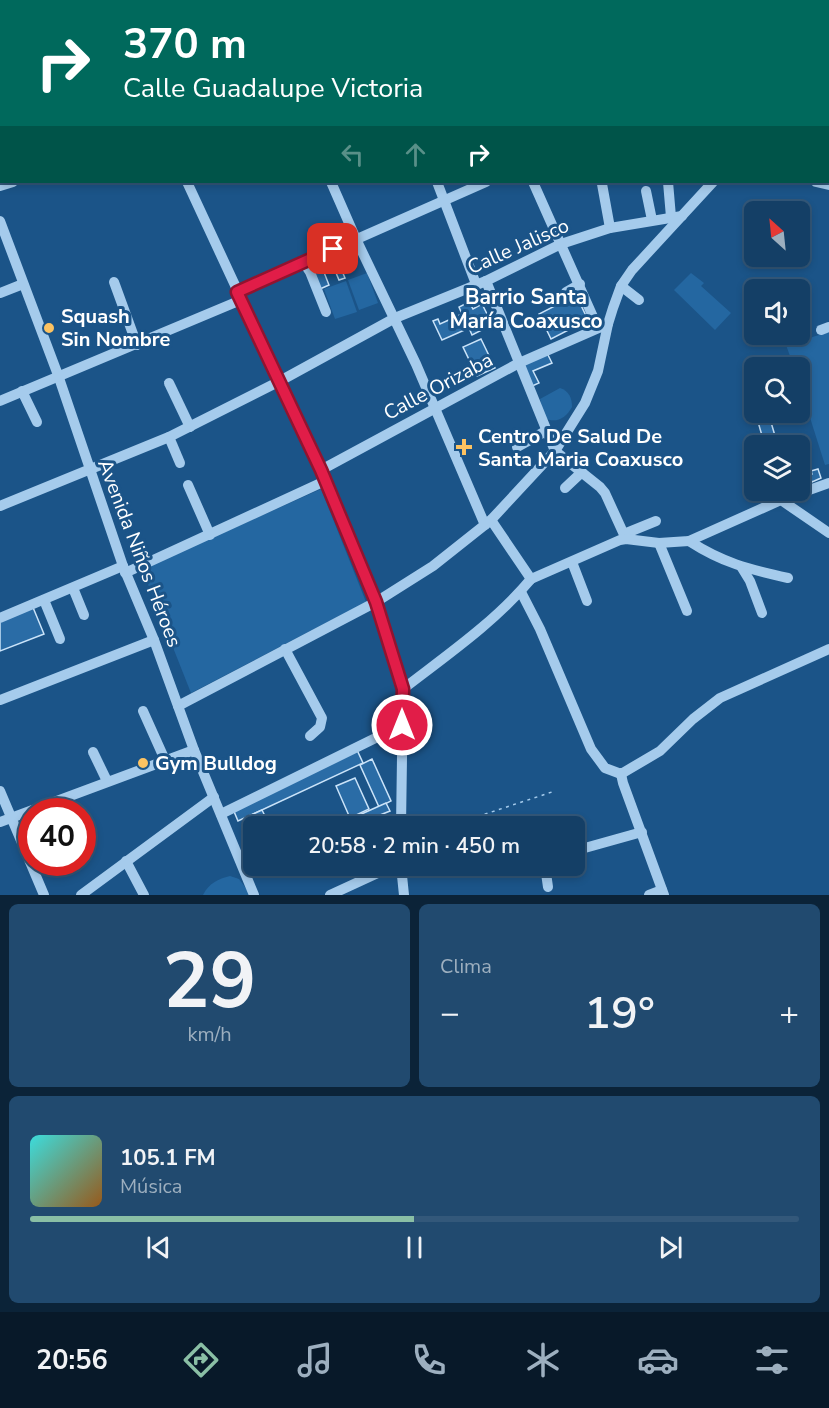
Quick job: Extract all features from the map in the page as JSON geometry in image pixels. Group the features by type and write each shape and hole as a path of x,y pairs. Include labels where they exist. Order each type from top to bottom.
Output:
{"street":[{"path":"187,183 326,481 376,602 403,689 401,816"},
{"path":"331,183 488,523 531,579"},
{"path":"437,183 519,363 555,451 605,493 625,536"},
{"path":"0,401 58,375 137,345 304,263 484,183"},
{"path":"533,183 579,284 603,326"},
{"path":"668,183 677,217"},
{"path":"178,706 376,602 433,566 488,523 555,451 585,403 598,371 603,326 621,286 642,257 677,217 712,183"},
{"path":"602,184 610,228"},
{"path":"646,191 652,220"},
{"name":"Calle Jalisco","path":"0,506 169,437 280,381 395,318 481,282 561,244 610,228 677,217"},
{"name":"Avenida Niños Héroes","path":"0,221 58,375 124,569 194,750 255,895"},
{"path":"304,263 326,312"},
{"path":"114,282 137,345"},
{"path":"0,293 23,284"},
{"path":"566,292 579,284"},
{"path":"621,286 639,300"},
{"name":"Calle Orizaba","path":"321,470 519,363 603,326"},
{"path":"169,383 190,427"},
{"path":"22,391 37,422"},
{"path":"517,447 546,431"},
{"path":"169,437 180,463"},
{"path":"566,488 582,472"},
{"path":"0,618 210,535 326,481"},
{"path":"810,490 829,483"},
{"path":"188,485 210,535"},
{"path":"625,536 659,543 689,541 779,501"},
{"path":"782,501 829,533"},
{"path":"403,689 472,636 521,592 531,579 572,562 656,521"},
{"path":"689,541 722,560 742,568 788,578"},
{"path":"659,543 687,611"},
{"path":"572,562 587,601"},
{"path":"742,568 750,581 762,613"},
{"path":"73,588 84,615"},
{"path":"521,592 540,629 591,750 605,768 621,774 660,752 693,719 720,698 829,649"},
{"path":"44,600 60,639"},
{"path":"0,700 153,640"},
{"path":"285,650 322,718 320,727 310,736"},
{"path":"142,711 165,760"},
{"path":"221,814 402,725"},
{"path":"0,822 194,750"},
{"path":"93,752 107,781"},
{"path":"621,774 663,893 649,895"},
{"path":"0,791 44,895"},
{"path":"81,895 214,797"},
{"path":"585,848 642,832"},
{"path":"126,861 144,895"},
{"path":"330,895 371,876"},
{"path":"402,876 404,895"},
{"path":"546,876 548,887"}],"path":[{"path":"479,816 555,791"}],"shaded area":[{"path":"367,273 378,303 359,310 348,280"},
{"path":"691,273 704,283 701,286 731,313 715,330 674,290"},
{"path":"346,281 357,312 335,319 324,289"},
{"path":"829,332 829,464 825,465 810,418 810,357 790,357 786,345 810,345 810,338"},
{"path":"560,388 569,395 572,407 560,419 548,420 544,418 540,399"},
{"path":"321,489 366,602 191,693 142,569"},
{"path":"230,876 239,879 251,895 203,895 214,882"}],"building":[{"path":"318,257 329,285 320,289 308,261"},
{"path":"337,259 345,278 339,280 331,261"},
{"path":"576,295 588,320 551,339 539,314"},
{"path":"469,302 473,309 482,304 489,318 479,323 482,330 472,335 469,328 442,340 433,321 438,319 440,324 462,314 459,307"},
{"path":"481,339 495,368 477,376 463,347"},
{"path":"546,351 552,363 533,371 539,383 530,387 520,364"},
{"path":"758,423 771,423 775,435 762,435"},
{"path":"818,469 821,478 812,482 811,471"},
{"path":"32,605 44,634 0,651 0,618"},
{"path":"357,750 363,763 249,816 243,816 243,819 238,821 233,809"},
{"path":"372,759 391,801 379,807 360,765"},
{"path":"355,778 369,809 349,816 336,786"},
{"path":"386,803 390,811 378,816 357,816"},
{"path":"262,810 265,816 249,816"}],"place":[{"name":"Squash Sin Nombre","path":"49,328"},
{"name":"Centro De Salud De Santa Maria Coaxusco","path":"464,447"},
{"name":"Gym Bulldog","path":"143,763"}],"district":[{"name":"Barrio Santa María Coaxusco","path":"526,309"}],"route":[{"path":"333,249 237,292 321,470 376,602 403,689 402,725"}]}
